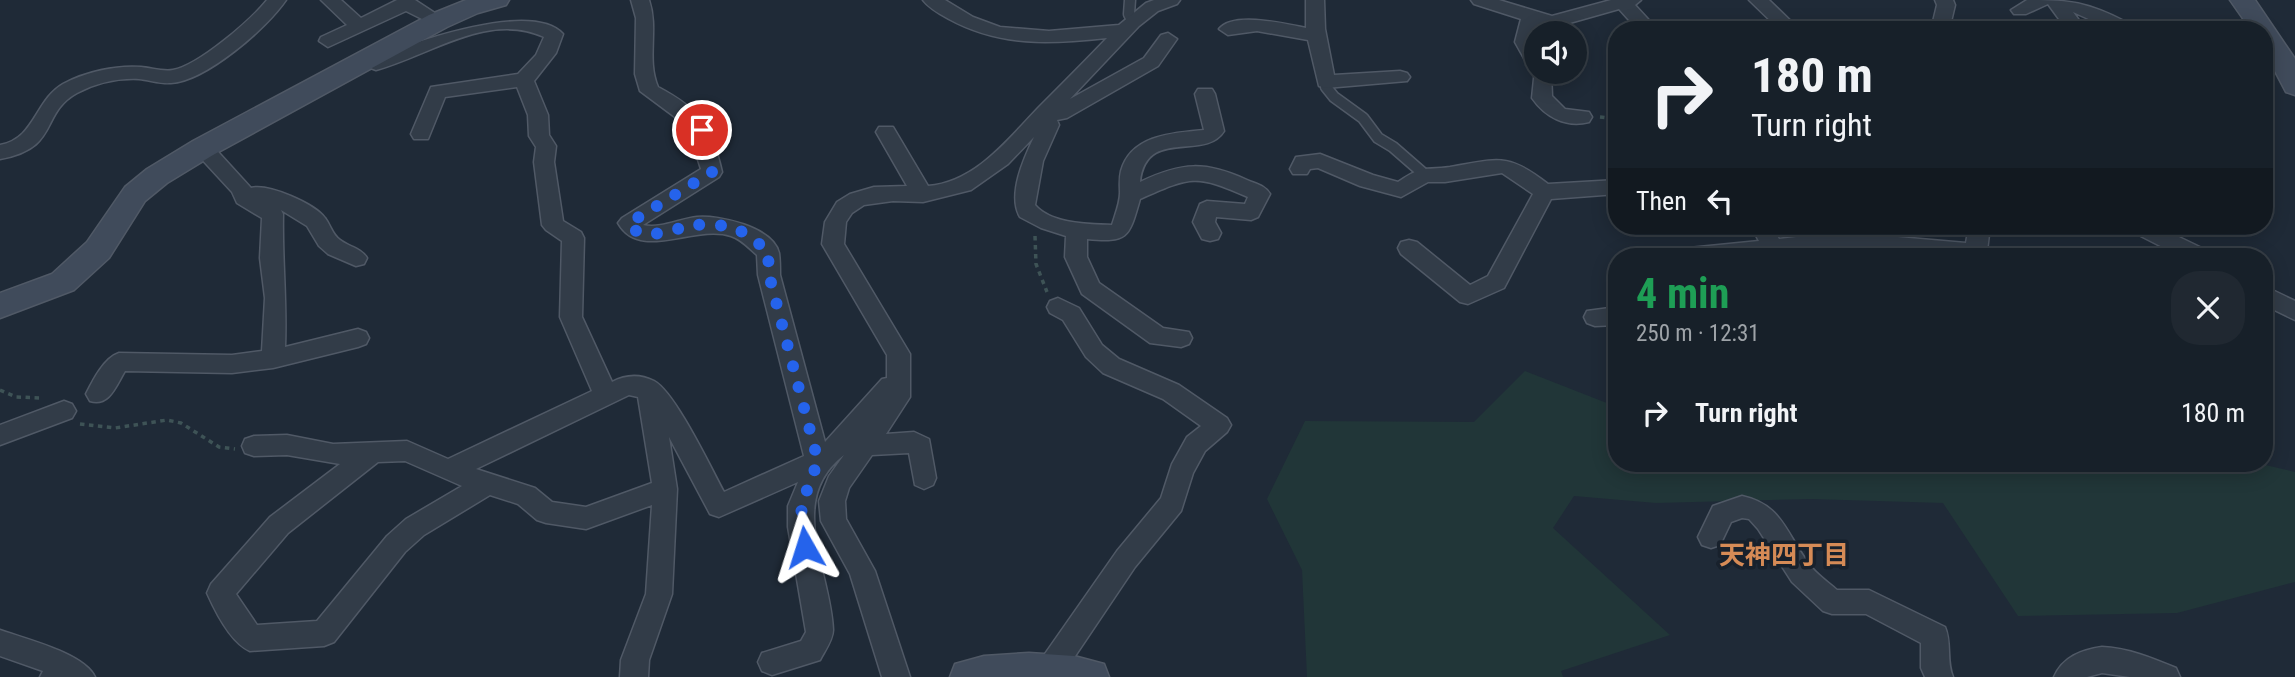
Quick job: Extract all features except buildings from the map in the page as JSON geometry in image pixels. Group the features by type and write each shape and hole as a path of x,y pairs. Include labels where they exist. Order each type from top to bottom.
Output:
{"street":[{"path":"0,152 21,148 36,136 58,99 67,91 110,75 128,73 178,76 195,69 268,11 277,0"},
{"path":"330,0 359,26"},
{"path":"0,306 63,282 98,250 135,194 157,176 203,148 438,21 469,7 497,0"},
{"path":"640,0 644,9 646,34 644,74 650,91 688,111 702,130 712,172 629,223 641,234 698,225 727,227 745,233 768,251 769,275 818,461 801,506 801,527 820,633 810,651 772,662"},
{"path":"932,0 986,30 1006,36 1074,36 1129,27"},
{"path":"896,677 862,571 834,521 832,501 838,484 898,397 899,355 833,244 832,226 837,216 857,199 878,192 923,195 950,190 978,177 1001,159 1129,27 1152,7 1171,0"},
{"path":"1315,0 1313,14 1326,82 1400,77"},
{"path":"1758,0 1781,21"},
{"path":"1942,21 1946,5 1944,0"},
{"path":"2242,0 2257,21"},
{"path":"1490,1 1552,22 1625,1 1642,21"},
{"path":"2052,1 2069,21"},
{"path":"2020,9 2052,1 2091,11 2110,21"},
{"path":"328,41 406,2 438,21"},
{"path":"1530,21 1531,16"},
{"path":"368,61 376,64 446,38 512,21 545,27 554,34 546,54 524,80 439,92 421,134"},
{"path":"1228,29 1257,25 1318,36"},
{"path":"1045,113 1060,113 1151,62 1168,39"},
{"path":"2273,47 2295,86"},
{"path":"524,80 538,115 539,136 546,146 544,162 553,225 573,238 571,317 606,395"},
{"path":"1542,84 1542,99 1560,114 1582,117"},
{"path":"1045,113 1049,125 1033,161 1025,196 1027,212 1039,220 1077,232 1116,233 1121,229 1131,195 1129,188 1133,163 1147,149 1163,142 1210,136 1214,131 1205,94"},
{"path":"886,132 923,195"},
{"path":"203,148 241,189 244,198 273,214 271,258 276,298 273,359"},
{"path":"1300,169 1303,162 1320,160 1367,181 1401,190 1424,174 1433,176 1487,167 1511,168 1544,192 1608,184"},
{"path":"1131,195 1178,175 1193,172 1209,174 1260,194 1251,212 1207,209 1204,222 1209,233"},
{"path":"241,189 276,198 316,220 322,237 337,251 356,258"},
{"path":"1409,248 1468,296 1496,282 1544,192"},
{"path":"1077,232 1076,257 1090,288 1158,337 1181,338"},
{"path":"2156,235 2182,248"},
{"path":"1797,248 1840,240 1911,248"},
{"path":"2273,298 2295,311"},
{"path":"1050,670 1126,559 1172,503 1181,471 1196,444 1219,425 1171,392 1111,366 1094,351 1071,314 1058,307"},
{"path":"99,394 120,362 232,364 273,359 358,338"},
{"path":"447,471 627,385 649,390 667,411 719,506 818,461 841,444 900,375"},
{"path":"634,677 635,660 659,594 665,489 649,390"},
{"path":"0,435 64,411"},
{"path":"866,445 914,442 920,446 924,478"},
{"path":"254,446 287,445 333,454 407,451 447,471 526,496 546,512 586,517 665,489"},
{"path":"371,454 279,526 220,593 250,638 324,633 396,544 415,527 488,484"},
{"path":"1711,537 1722,514 1742,507 1756,510 1767,521 1801,573 1832,602 1869,602 1935,636 1936,668 1939,677"},
{"path":"0,643 66,673"},
{"path":"2068,677 2092,660 2121,660 2166,677"},
{"path":"969,677 998,671 1050,670 1090,677"}],"lane":[{"path":"1129,27 1130,0"},
{"path":"1326,82 1326,87 1334,97 1363,118 1378,138 1393,147 1424,174"}],"path":[{"path":"1039,220 1033,245 1036,265 1044,288 1058,307"},
{"path":"0,390 16,397 46,399 58,403 69,422 115,428 167,420 181,424 219,447 234,449 254,446"}],"green space":[{"path":"1525,371 1608,403 1608,472 2273,472 2273,467 2295,472 2295,582 2177,613 2018,616 1943,503 1811,499 1656,503 1574,496 1553,528 1670,635 1561,671 1563,677 1307,677 1302,570 1267,499 1305,421 1474,422"}],"district":[{"name":"天神四丁目","path":"1784,555"}],"route":[{"path":"702,130 712,172 629,223 641,234 698,225 727,227 745,233 768,251 769,275 818,461 801,506 805,547"}]}
